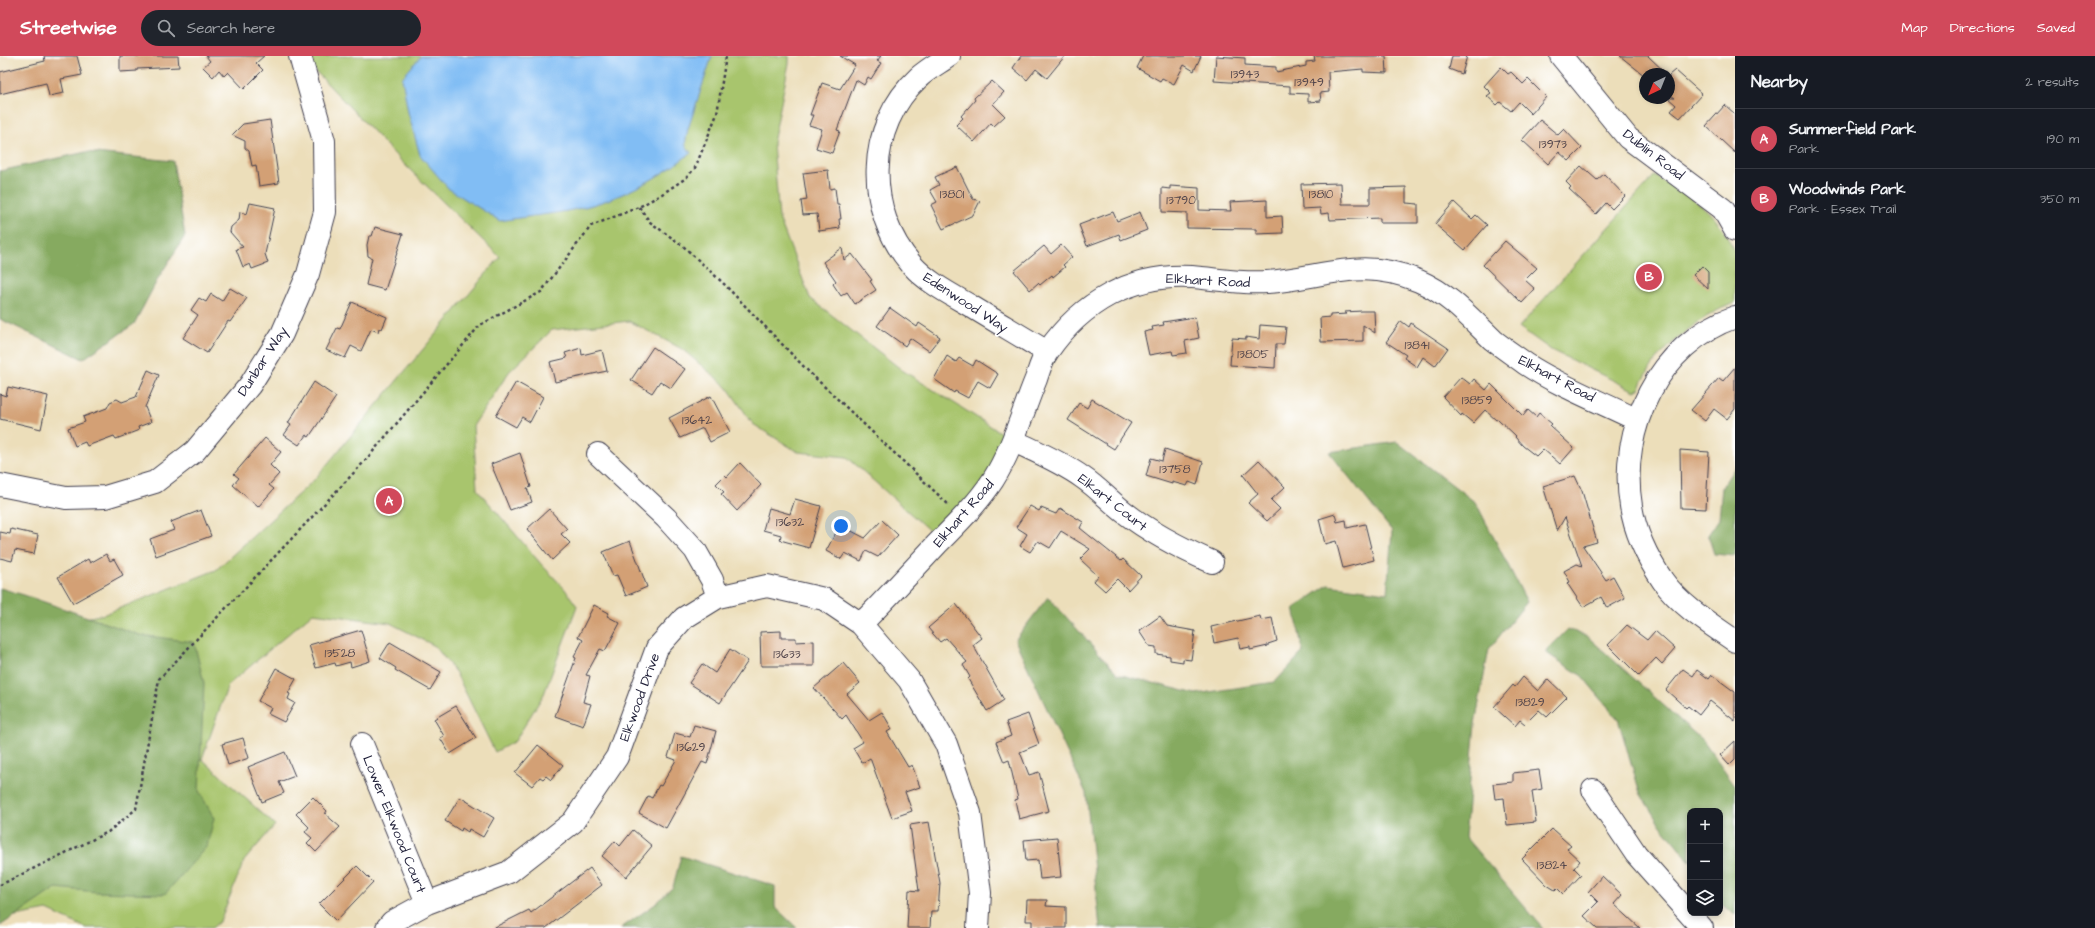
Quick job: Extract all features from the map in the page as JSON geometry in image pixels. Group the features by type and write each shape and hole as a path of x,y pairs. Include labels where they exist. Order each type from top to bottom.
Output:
{"street":[{"name":"Dunbar Way","path":"0,485 66,498 105,497 155,482 195,451 250,385 282,334 305,280 325,212 324,141 300,56"},
{"name":"Edenwood Way","path":"949,56 919,77 897,103 882,134 876,169 880,205 892,237 912,266 940,288 1047,352"},
{"name":"Dublin Road","path":"1561,56 1628,138 1723,209 1735,230"},
{"name":"Elkhart Road","path":"862,624 966,514 993,480 1014,441 1028,399 1047,352 1082,311 1111,293 1143,281 1177,276 1238,282 1265,282 1337,270 1378,270 1417,280 1436,289 1452,301 1496,342 1528,365 1637,420"},
{"path":"1735,317 1708,330 1694,339 1670,362 1650,390 1637,420 1629,456 1629,492 1631,507 1641,542 1664,581 1684,603 1735,641"},
{"name":"Elkart Court","path":"1014,441 1066,466 1083,477 1123,512 1149,530 1177,547 1212,562"},
{"path":"598,454 666,518 695,550 712,580 718,598"},
{"name":"Elkwood Drive","path":"387,928 392,922 427,903 509,872 573,822 617,757 657,648 684,618 718,598 767,586 824,599 862,624 909,680 946,744 970,813 980,893 978,928"},
{"name":"Lower Elkwood Court","path":"362,744 427,903"},
{"path":"1594,790 1636,854 1702,928"}],"path":[{"path":"0,885 108,832 136,809 159,679 364,462 480,326 541,292 591,226 639,207 680,182 695,168 717,114 726,56"},
{"path":"639,207 650,222 683,246 723,282 808,371 950,507"}],"green space":[{"path":"301,56 789,56 789,63 773,143 779,218 810,298 902,370 1014,441 941,541 847,457 798,452 753,424 727,387 682,349 629,321 552,330 509,372 473,426 477,489 541,564 564,588 577,606 544,694 515,741 495,752 456,673 435,646 390,623 313,613 228,685 202,759 275,825 244,861 220,921 212,928 86,928 47,910 0,919 0,635 105,614 216,570 314,480 500,257 404,164"},
{"path":"86,152 173,161 185,236 159,277 134,324 83,359 0,319 0,171"},
{"path":"1654,176 1697,202 1706,209 1722,228 1735,253 1735,303 1708,316 1679,337 1655,362 1646,375 1640,388 1635,391 1551,350 1519,327"},
{"path":"1397,442 1476,503 1527,602 1489,649 1475,724 1465,837 1543,928 1100,928 1086,793 1015,640 1048,597 1118,674 1196,694 1275,682 1303,652 1294,608 1328,585 1387,593 1392,531 1329,452"},
{"path":"1735,467 1735,556 1714,554 1708,535 1719,519 1722,487"},
{"path":"0,588 140,635 194,642 204,683 199,791 214,818 207,846 165,894 97,892 56,888 0,926"},
{"path":"1568,629 1588,637 1703,741 1735,786 1735,915 1723,905 1723,808 1687,808 1687,857 1658,822 1640,793 1618,719 1582,676 1545,652"},
{"path":"681,856 775,886 775,907 797,928 621,928 654,905 673,887"}],"water":[{"path":"421,56 712,56 688,129 685,144 691,153 654,178 614,198 585,207 500,221 449,189 420,155 408,112 402,78"}],"building":[{"path":"44,56 77,56 82,75 61,79 64,93 49,96 46,83 0,94 0,72 45,61"},
{"path":"120,56 178,56 179,67 137,69 137,71 120,72"},
{"path":"206,56 264,56 256,63 263,70 244,89 228,72 224,76 219,70 213,77 203,67 210,61"},
{"path":"840,56 881,56 877,61 881,63 871,79 868,77 864,85 856,80 837,130 840,131 832,153 816,148 822,129 809,125 813,115 810,115 822,83 840,89 855,65"},
{"path":"1021,56 1065,56 1047,78 1036,69 1027,80 1013,68"},
{"path":"1143,56 1201,56 1194,71 1184,65 1174,84 1162,78 1160,81 1137,68"},
{"path":"1216,56 1245,58 1245,65 1276,67 1276,72 1306,66 1306,62 1315,61 1314,56 1386,56 1387,73 1363,72 1363,69 1328,72 1329,92 1320,93 1321,101 1308,102 1308,94 1290,93 1290,86 1214,81"},
{"path":"1452,56 1467,56 1462,74 1449,69"},
{"path":"1620,56 1648,56 1661,68 1639,68 1639,71"},
{"path":"1501,67 1508,74 1511,72 1523,84 1528,79 1546,97 1531,114 1519,102 1511,111 1500,102 1497,105 1487,96 1491,93 1484,86"},
{"path":"1675,70 1702,94 1680,118 1671,111 1676,105"},
{"path":"992,81 1004,92 993,104 1005,116 994,126 991,123 974,142 956,125 963,118 961,116 975,100 974,98"},
{"path":"1725,105 1735,114 1735,153 1706,126"},
{"path":"270,120 279,183 259,186 256,165 252,166 249,151 245,148 245,141 232,135 243,124"},
{"path":"1540,120 1558,135 1564,129 1582,148 1569,161 1559,152 1548,164 1522,140"},
{"path":"1581,166 1597,180 1604,174 1625,196 1612,209 1606,203 1596,214 1569,189 1571,187 1566,182"},
{"path":"957,167 973,199 980,201 973,215 943,229 931,205 937,202 930,190 939,185 935,177"},
{"path":"828,170 830,189 835,188 837,204 839,204 841,219 839,219 840,228 819,231 817,214 803,215 801,201 807,200 803,173"},
{"path":"1341,183 1342,204 1370,204 1370,188 1406,187 1406,203 1418,204 1418,223 1380,223 1380,218 1330,220 1329,213 1321,214 1320,208 1302,209 1301,184"},
{"path":"1170,186 1199,188 1199,210 1231,211 1230,202 1267,200 1267,217 1282,216 1283,233 1256,234 1256,229 1187,228 1187,213 1162,212 1162,188 1170,189"},
{"path":"1454,202 1472,219 1476,215 1487,225 1465,250 1435,224"},
{"path":"250,203 275,208 265,254 268,263 252,269 250,264 243,267 236,249 243,247 230,232 231,227 239,220 240,212 247,214"},
{"path":"1113,212 1117,221 1140,212 1147,230 1121,240 1119,234 1087,246 1079,225"},
{"path":"375,227 403,234 385,290 366,285 372,258 368,256 367,245 369,236 372,236"},
{"path":"1505,241 1537,268 1525,280 1535,289 1522,303 1483,265"},
{"path":"1061,245 1072,257 1063,265 1065,267 1053,277 1052,275 1040,285 1038,283 1030,290 1014,271 1044,246 1051,254"},
{"path":"842,248 844,260 852,254 872,280 870,281 876,290 855,304 847,292 841,296 833,284 836,281 823,262"},
{"path":"1702,266 1708,272 1708,289 1693,275"},
{"path":"230,288 247,298 230,322 228,321 207,353 183,338 198,315 191,310 199,298 206,302 211,294 222,301"},
{"path":"352,302 387,317 382,329 379,328 378,332 371,329 361,351 351,346 345,358 326,350 337,328 340,329"},
{"path":"890,308 917,327 919,323 940,337 929,351 910,338 905,346 877,326"},
{"path":"1374,311 1375,333 1363,325 1363,341 1321,342 1320,318 1330,317 1330,315 1347,314 1344,312"},
{"path":"1195,317 1199,338 1185,341 1187,353 1173,355 1172,351 1149,355 1144,332 1153,330 1152,327 1164,325 1163,322"},
{"path":"1401,321 1409,327 1411,323 1448,348 1435,366 1423,357 1417,367 1404,358 1406,355 1386,342"},
{"path":"1260,325 1286,327 1284,344 1276,344 1275,368 1230,365 1232,338 1246,339 1246,337 1259,339"},
{"path":"653,347 685,369 671,388 660,381 652,393 631,380"},
{"path":"581,348 582,355 602,350 607,371 555,382 550,362 567,358 565,353"},
{"path":"947,356 956,362 959,358 973,366 976,360 998,374 990,388 978,381 968,398 955,391 954,393 934,379"},
{"path":"1735,367 1735,409 1727,419 1714,409 1705,421 1691,410 1719,378 1723,381"},
{"path":"148,370 159,375 145,407 151,422 138,427 139,430 116,439 114,436 87,446 85,442 75,446 68,428 85,422 83,417 107,408 110,402 117,399 122,402 136,397"},
{"path":"1461,377 1470,384 1474,379 1486,390 1491,384 1523,416 1528,410 1536,417 1539,413 1552,424 1550,426 1574,448 1560,464 1543,449 1536,456 1523,446 1515,437 1516,436 1498,419 1496,420 1485,410 1473,423 1462,414 1461,416 1443,397"},
{"path":"314,382 336,397 309,437 306,435 299,445 284,435 291,425 288,423"},
{"path":"516,382 543,397 530,422 522,417 516,427 496,416"},
{"path":"8,387 48,396 41,429 0,419 0,394 6,396"},
{"path":"711,396 730,432 710,442 703,428 680,438 669,418"},
{"path":"1092,399 1131,423 1114,449 1068,420 1079,403 1087,408"},
{"path":"265,438 281,452 270,465 279,474 269,485 274,489 258,507 233,485 239,478 234,474"},
{"path":"1165,449 1203,462 1197,485 1189,482 1187,486 1172,482 1172,484 1146,476 1151,458 1162,461"},
{"path":"1680,450 1709,452 1706,509 1681,508"},
{"path":"520,453 531,487 527,488 532,502 510,510 491,464"},
{"path":"1259,460 1285,487 1271,500 1280,509 1267,521 1248,503 1258,494 1243,475"},
{"path":"740,463 761,485 737,511 721,494 724,492 716,484 725,475 727,477"},
{"path":"1575,476 1582,491 1597,542 1583,546 1606,580 1613,576 1625,598 1607,608 1601,597 1583,607 1567,583 1570,582 1564,571 1577,564 1582,566 1565,517 1557,531 1543,486"},
{"path":"795,499 821,506 809,548 780,540 781,535 763,530 769,508 790,514"},
{"path":"1030,506 1039,511 1041,508 1056,514 1060,508 1083,522 1080,528 1121,561 1123,559 1141,576 1128,590 1117,579 1105,591 1094,581 1098,576 1080,559 1090,549 1061,531 1050,548 1038,541 1030,552 1020,546 1027,534 1016,527"},
{"path":"549,509 567,529 561,534 570,543 552,560 527,529"},
{"path":"201,510 211,536 156,556 150,539 174,530 171,522"},
{"path":"1335,514 1337,522 1346,520 1347,528 1365,524 1374,560 1343,568 1336,541 1325,544 1319,519"},
{"path":"882,520 898,535 878,557 866,551 861,561 845,553 841,559 826,551 840,525 865,538"},
{"path":"11,529 38,535 34,554 15,550 12,561 0,558 0,532 10,534"},
{"path":"630,541 647,587 626,596 617,575 613,576 603,552"},
{"path":"106,554 110,561 114,559 123,575 73,603 58,577 88,559 90,563"},
{"path":"956,604 982,638 973,645 1004,700 987,711 968,679 970,677 963,665 967,662 946,638 940,642 928,628"},
{"path":"594,605 609,613 607,616 620,623 605,651 600,649 586,675 590,676 583,702 591,704 583,726 555,716 576,658 574,657 583,640 578,637"},
{"path":"1160,616 1167,626 1195,631 1191,660 1183,659 1183,662 1170,660 1170,656 1156,654 1156,647 1149,646 1139,631"},
{"path":"1260,616 1261,620 1272,618 1277,641 1268,644 1268,646 1250,650 1250,647 1240,649 1238,638 1214,643 1211,627"},
{"path":"1627,625 1647,640 1655,631 1675,649 1662,664 1656,658 1639,676 1608,645"},
{"path":"361,630 370,661 351,667 350,662 336,666 335,663 316,668 309,645"},
{"path":"781,631 781,638 796,638 796,642 814,641 814,666 761,666 760,632"},
{"path":"390,642 441,672 430,690 395,670 396,668 380,658"},
{"path":"730,649 748,661 720,703 689,683 702,664 715,673"},
{"path":"843,663 860,683 847,694 869,720 882,712 892,729 887,732 908,767 912,765 920,787 905,792 912,811 892,818 870,758 862,763 853,748 863,742 846,715 842,719 814,688"},
{"path":"276,668 296,679 288,693 290,694 288,699 295,703 284,722 268,714 271,708 258,701"},
{"path":"1683,669 1693,676 1697,670 1709,679 1712,675 1735,692 1735,721 1710,701 1699,715 1688,706 1686,708 1666,690"},
{"path":"1523,677 1538,691 1548,679 1567,697 1547,717 1539,710 1525,724 1520,720 1515,726 1494,707 1513,685 1515,687"},
{"path":"456,706 476,738 450,754 440,738 444,736 434,719"},
{"path":"1028,714 1039,744 1020,752 1029,775 1039,772 1049,811 1019,819 1015,800 1018,799 1009,760 1004,762 996,742 1011,736 1006,722"},
{"path":"694,725 716,731 707,764 702,762 666,828 639,813 648,796 652,798 659,785 661,786 676,760 668,757 675,733 690,737"},
{"path":"243,738 249,758 228,765 222,744"},
{"path":"1735,741 1735,759 1729,765 1720,755"},
{"path":"538,745 563,765 551,780 546,776 543,779 540,777 532,786 515,773"},
{"path":"285,752 295,776 279,782 284,793 262,802 248,767"},
{"path":"1539,770 1542,789 1532,791 1536,822 1507,825 1504,798 1495,799 1493,784 1513,782 1513,773"},
{"path":"313,797 327,811 325,814 340,827 316,852 307,843 312,838 305,832 309,827 296,814"},
{"path":"460,797 494,818 483,837 469,829 468,832 462,828 461,831 445,821"},
{"path":"929,822 940,883 938,911 931,911 930,928 907,928 909,890 919,891 910,825"},
{"path":"1552,829 1571,846 1567,849 1580,861 1574,868 1581,875 1563,894 1557,888 1555,890 1547,885 1522,859"},
{"path":"633,830 652,846 626,877 602,856 615,841 620,846"},
{"path":"1057,837 1061,877 1040,879 1038,860 1026,861 1024,840"},
{"path":"357,866 373,882 336,921 319,904"},
{"path":"590,868 602,885 546,928 493,928 529,910 531,913"},
{"path":"1602,876 1622,895 1614,904 1640,928 1597,928 1584,916 1598,902 1588,892"},
{"path":"1027,900 1047,900 1046,906 1066,907 1066,928 1032,928 1032,921 1026,921"}],"place":[{"name":"Woodwinds Park","path":"1649,277"},
{"name":"Summerfield Park","path":"389,501"}]}
